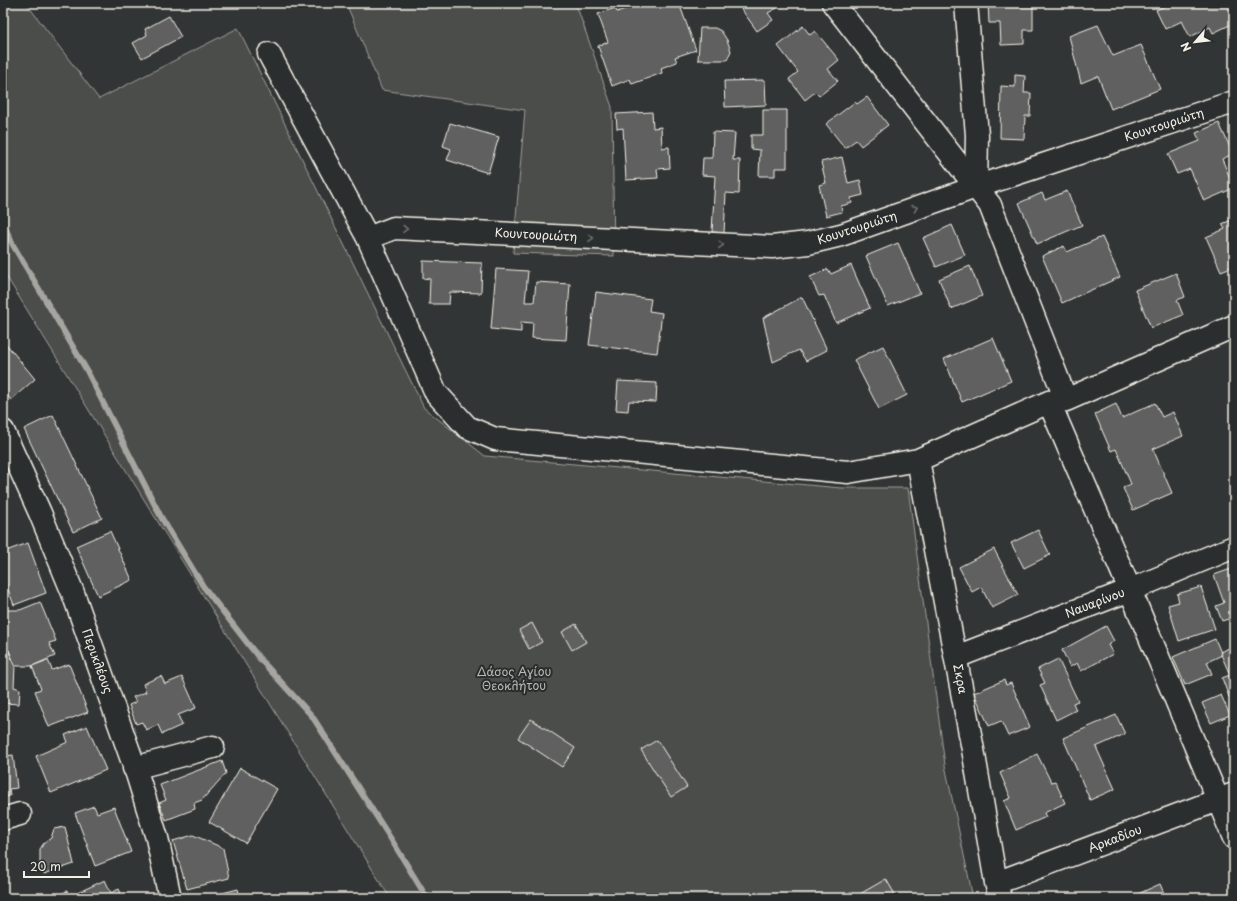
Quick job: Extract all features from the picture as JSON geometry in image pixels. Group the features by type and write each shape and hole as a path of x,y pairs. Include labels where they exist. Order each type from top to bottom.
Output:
{"street":[{"path":"833,3 990,205 1057,401 1130,590 1226,797 1234,838"},
{"path":"966,3 977,135 976,187"},
{"path":"269,54 368,238 436,393 467,428 495,440 848,472 918,460 1234,326"},
{"name":"Κουντουριώτη","path":"368,238 394,228 772,247 808,243 841,235 976,187 1234,102"},
{"name":"Περικλέους","path":"3,431 40,513 73,593 157,838 170,898"},
{"name":"Σκρα","path":"918,460 956,657 998,891"},
{"name":"Ναυαρίνου","path":"956,657 1130,590 1234,547"},
{"path":"134,768 213,748"},
{"name":"Αρκαδίου","path":"998,891 1226,797"}],"green space":[{"name":"Δάσος Αγίου Θεοκλήτου","path":"3,3 26,3 99,99 238,28 424,408 485,456 841,488 908,488 945,765 973,898 390,898 3,271"},
{"path":"346,3 573,3 577,7 612,107 614,256 513,253 525,110 382,90"}],"building":[{"path":"632,3 679,3 696,50 675,57 677,62 661,68 662,73 632,84 630,79 612,86 598,46 608,42 598,14 615,8 617,12 633,6"},
{"path":"737,3 774,3 777,8 768,13 773,20 757,31"},
{"path":"988,3 1033,3 1033,30 1024,30 1024,44 1001,45 1000,23 989,23"},
{"path":"1163,3 1186,3 1187,6 1192,3 1234,3 1234,23 1213,33 1210,27 1190,37 1182,21 1165,29 1156,10 1165,6"},
{"path":"169,16 181,37 142,58 133,43 147,35 145,29"},
{"path":"1098,25 1113,56 1141,45 1160,89 1111,109 1098,76 1081,83 1069,36"},
{"path":"803,26 810,35 815,31 839,60 828,69 838,81 819,96 815,92 805,100 789,79 798,72 778,46"},
{"path":"700,28 715,28 721,31 727,40 731,51 727,60 698,60"},
{"path":"1015,75 1025,76 1024,93 1031,93 1030,116 1025,116 1024,139 1000,138 1001,86 1015,87"},
{"path":"765,80 766,105 725,107 724,81"},
{"path":"867,97 888,125 861,146 856,140 845,148 826,124 855,102 857,104"},
{"path":"763,110 787,110 787,168 775,168 775,176 759,176 760,150 751,149 751,135 763,135"},
{"path":"652,112 653,128 661,127 662,148 669,147 670,168 657,169 658,178 626,180 623,128 617,129 616,114"},
{"path":"450,123 499,137 488,173 447,160 451,149 443,146"},
{"path":"1219,123 1233,154 1222,159 1234,188 1204,201 1190,169 1177,174 1168,154 1200,141 1196,133"},
{"path":"713,132 735,133 733,160 740,160 739,194 726,193 724,233 712,232 715,176 702,175 703,158 712,158"},
{"path":"842,157 848,183 860,180 863,195 851,198 852,203 841,206 842,212 826,216 819,185 826,183 821,162"},
{"path":"1067,191 1082,225 1037,244 1019,203 1042,193 1045,200"},
{"path":"1234,219 1234,266 1221,271 1206,237 1225,229 1222,224"},
{"path":"952,225 965,255 936,267 923,238"},
{"path":"1102,237 1120,277 1062,303 1042,256 1064,246 1067,252"},
{"path":"898,243 920,293 888,306 866,256"},
{"path":"423,261 482,263 481,293 450,292 449,304 429,304 430,279 423,278"},
{"path":"851,265 870,308 836,323 824,295 819,296 810,277 828,269 831,274"},
{"path":"970,266 982,296 951,309 939,279"},
{"path":"496,269 528,271 525,302 534,302 536,282 570,284 566,340 532,338 533,323 521,322 521,332 491,329"},
{"path":"1176,273 1185,297 1177,300 1183,315 1151,328 1135,290"},
{"path":"596,292 651,299 649,311 662,313 657,353 589,345"},
{"path":"802,297 827,350 806,361 799,350 773,362 763,318"},
{"path":"993,338 1011,381 962,402 944,359"},
{"path":"7,345 35,379 11,400 3,390 3,348"},
{"path":"883,346 907,395 879,409 854,360"},
{"path":"618,381 657,383 656,402 629,401 628,411 616,410"},
{"path":"1155,403 1162,417 1173,412 1183,436 1153,449 1172,493 1133,510 1123,488 1131,484 1116,449 1111,451 1095,414 1116,404 1122,418"},
{"path":"53,415 102,518 73,532 24,429"},
{"path":"1038,530 1050,555 1024,568 1011,543"},
{"path":"110,531 132,580 98,596 76,546"},
{"path":"28,543 46,593 14,605 3,576 3,552"},
{"path":"994,549 1018,595 992,608 981,587 972,592 959,567"},
{"path":"1234,568 1234,617 1222,621 1216,606 1224,603 1214,575"},
{"path":"1201,587 1215,629 1179,641 1168,605 1179,602 1177,594"},
{"path":"40,602 56,641 49,643 55,656 32,666 15,666 3,638 3,610 20,610"},
{"path":"532,623 542,642 529,649 519,630"},
{"path":"576,624 586,642 572,650 562,632"},
{"path":"1106,626 1114,641 1108,645 1113,654 1081,671 1077,663 1070,667 1062,650"},
{"path":"1215,639 1222,655 1207,662 1212,674 1185,685 1173,657"},
{"path":"1234,646 1234,695 1229,697 1222,678 1230,675 1220,652"},
{"path":"9,650 15,666 14,687 20,689 19,704 3,703 3,651"},
{"path":"1058,659 1078,701 1073,703 1076,710 1056,720 1040,685 1045,683 1038,669"},
{"path":"48,660 52,670 69,664 88,712 49,727 35,691 41,689 32,666"},
{"path":"161,676 165,684 182,677 196,708 178,715 182,725 162,734 158,725 146,730 142,722 136,724 129,705 136,702 133,697 146,692 143,684"},
{"path":"1004,680 1006,685 1011,683 1030,727 1008,736 1001,721 989,726 974,693"},
{"path":"1221,695 1230,715 1211,723 1202,703"},
{"path":"1116,715 1125,734 1096,747 1115,789 1090,800 1063,738"},
{"path":"531,719 575,748 562,767 518,738"},
{"path":"87,726 106,770 51,793 36,756 68,742 65,735"},
{"path":"657,740 687,787 671,797 641,750"},
{"path":"3,751 5,756 13,755 17,788 9,789 10,796 3,797"},
{"path":"1037,754 1051,782 1055,781 1065,803 1044,813 1046,817 1016,830 1004,801 1011,798 1000,773"},
{"path":"222,761 226,773 202,800 194,803 195,809 166,820 159,803 166,800 160,785"},
{"path":"240,768 277,789 246,843 209,822"},
{"path":"94,806 97,813 114,807 131,852 95,866 75,813"},
{"path":"65,827 74,864 44,874 40,865 40,849 44,843 51,838 54,829"},
{"path":"193,835 223,848 229,878 187,889 173,841"},
{"path":"886,879 897,898 853,898"},
{"path":"105,880 111,893 119,889 123,898 82,898 79,892"},
{"path":"1160,884 1166,898 1129,898"},
{"path":"238,889 240,898 203,898"},
{"path":"67,891 70,898 53,898"},
{"path":"966,895 966,898 939,898 939,896"}],"waterway":[{"path":"3,223 13,245 86,369 161,517 203,586 259,658 312,716 427,898"}]}
